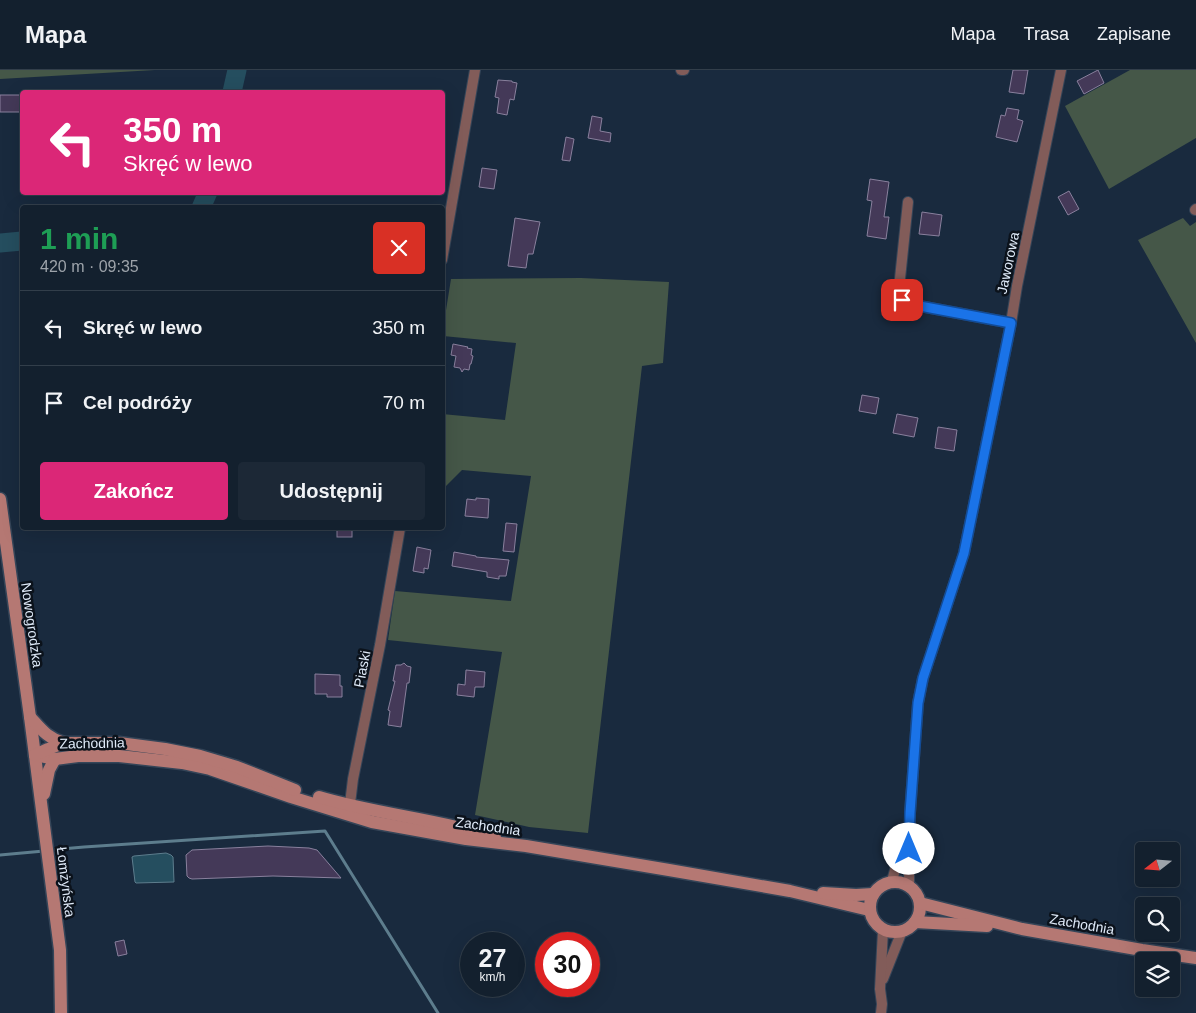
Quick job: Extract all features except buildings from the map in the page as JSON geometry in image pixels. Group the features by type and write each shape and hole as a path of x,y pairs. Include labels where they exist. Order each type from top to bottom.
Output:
{"main road":[{"name":"Nowogrodzka","path":"0,499 35,755"},
{"path":"30,716 44,733 53,740 64,743"},
{"name":"Zachodnia","path":"35,755 64,743 119,743 165,749 200,756 237,767 293,789 334,802 349,810"},
{"name":"Zachodnia","path":"35,755 55,759 78,756 120,756 182,763 210,769 349,810 467,828 526,846 790,891 869,910"},
{"name":"Łomżyńska","path":"35,755 60,950 61,1013"},
{"path":"42,807 45,784 55,759"},
{"path":"892,881 901,882 909,886 918,896 920,903 915,922 902,931 890,932 883,930 876,925 869,910 873,894 878,887 892,881"},
{"name":"Zachodnia","path":"790,891 873,894"},
{"name":"Zachodnia","path":"920,903 1022,929 1196,958"},
{"name":"Zachodnia","path":"915,922 1022,929"}],"street":[{"path":"445,243 475,70"},
{"name":"Jaworowa","path":"909,886 910,813 918,703 923,678 964,553 1062,70"},
{"path":"908,202 899,288 902,300 909,304 1011,323"},
{"name":"Piaski","path":"349,810 400,530"},
{"name":"Jaworowa","path":"892,881 910,813"},
{"path":"881,1013 880,989 883,930"},
{"path":"880,989 902,931"}],"green space":[{"path":"0,70 155,70 0,79"},
{"path":"1130,70 1196,70 1196,138 1109,189 1065,106"},
{"path":"1183,218 1190,226 1196,222 1196,343 1138,240"},
{"path":"581,278 669,282 663,363 642,366 588,833 529,827 475,815 502,652 388,640 395,591 511,601 531,476 462,470 445,487 445,414 505,420 516,343 445,336 445,316 451,279"}],"water":[{"path":"166,853 173,857 174,882 135,882 132,857"}],"waterway":[{"path":"232,90 237,70"},
{"path":"202,205 207,195"},
{"path":"0,243 20,241"},
{"path":"50,850 325,831 438,1013"},
{"path":"0,855 44,851"}],"route":[{"path":"902,300 909,304 1011,323 964,553 923,678 918,703 909,849"}]}
